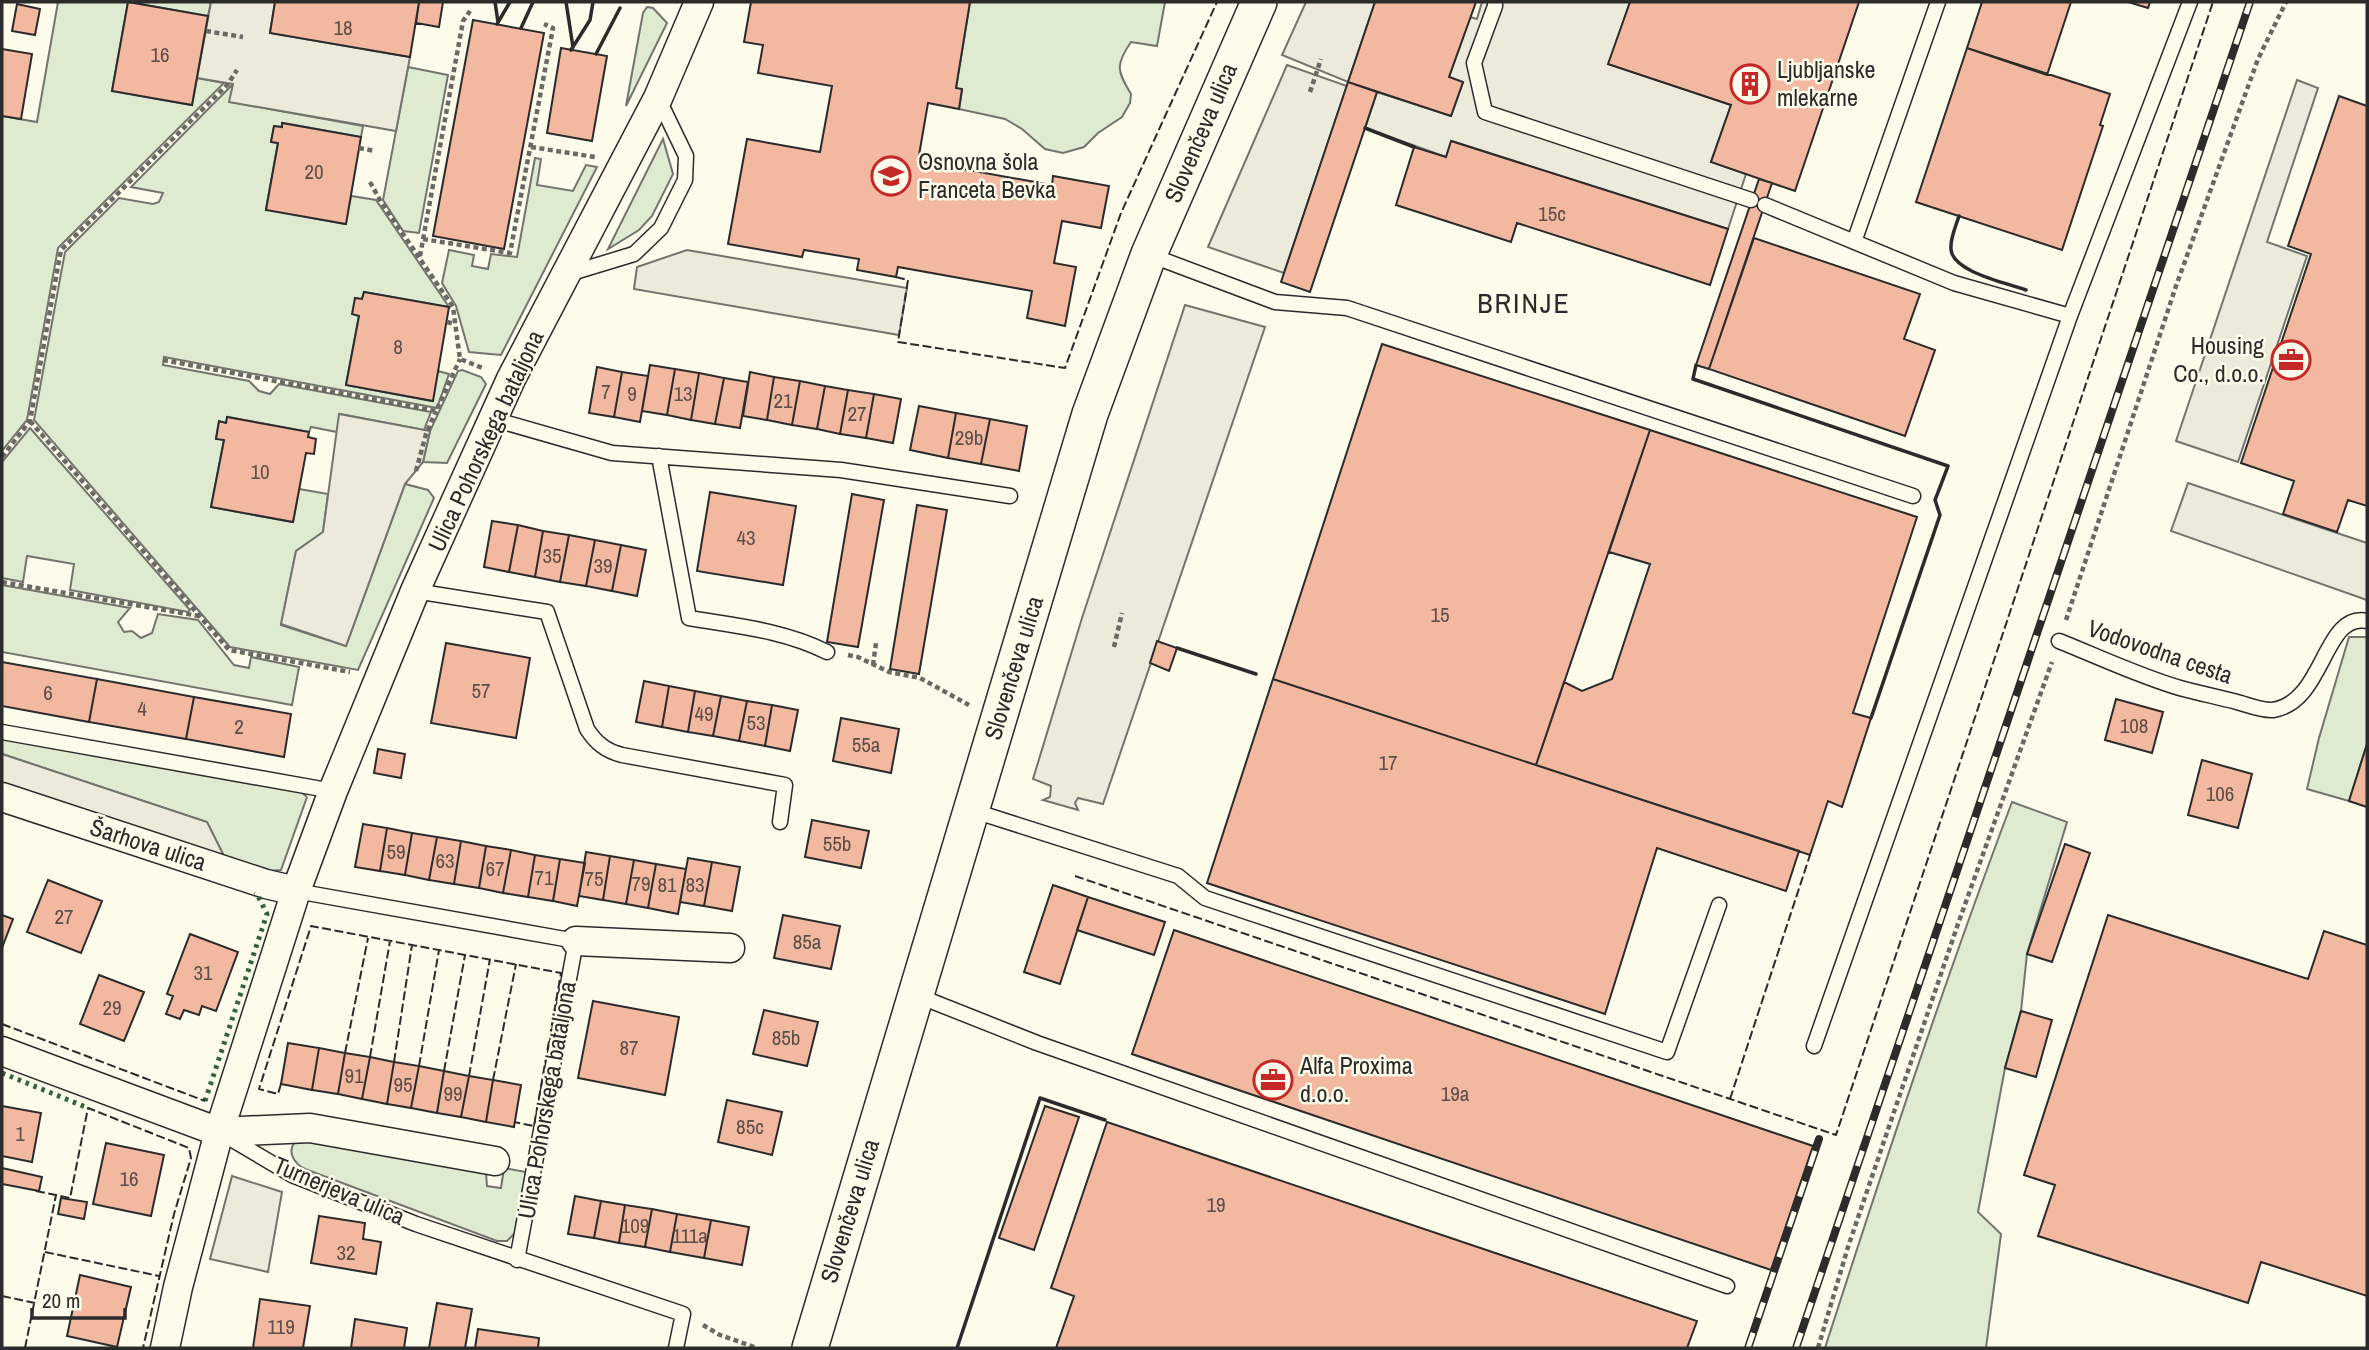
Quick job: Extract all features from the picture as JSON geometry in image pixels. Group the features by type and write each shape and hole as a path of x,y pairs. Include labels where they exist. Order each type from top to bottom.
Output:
{"street":[{"name":"Slovenčeva ulica","path":"810,1348 1090,414 1149,254 1259,2"},
{"name":"Ulica Pohorskega bataljona","path":"165,1348 178,1287 219,1132 296,891 333,791 415,591 511,379 658,98 689,4"},
{"name":"Šarhova ulica","path":"2,796 266,884 296,891"},
{"path":"576,940 730,948"},
{"name":"Turnerjeva ulica","path":"2,1051 219,1132"},
{"name":"Ulica Pohorskega bataljona","path":"219,1132 310,1128 495,1161"}],"lane":[{"path":"1495,2 1496,6 1474,62 1485,112 1758,203 1954,283 2070,316"},
{"path":"1854,242 1938,2"},
{"path":"1814,1046 2070,316 2190,2"},
{"path":"568,274 634,254 661,228 685,180 686,156 658,98"},
{"path":"1149,254 1275,302 1347,307 1913,496"},
{"path":"493,419 612,453 841,470 1010,496"},
{"path":"659,456 689,618 780,634 800,639 827,652"},
{"path":"415,591 547,612 587,729 600,745 610,752 622,755 785,785 780,822"},
{"name":"Vodovodna cesta","path":"2059,641 2177,687 2270,710 2287,707 2302,694 2340,628 2358,619 2367,621"},
{"path":"2,732 333,791"},
{"path":"971,810 1178,876 1205,898 1667,1052 1719,905"},
{"path":"296,891 576,940"},
{"name":"Ulica Pohorskega bataljona","path":"517,1260 576,940"},
{"path":"915,995 1037,1043 1727,1286"},
{"name":"Turnerjeva ulica","path":"219,1132 292,1175 416,1224 683,1314"},
{"path":"676,1348 683,1314"}],"path":[{"path":"1818,1348 1848,1247 1931,1002 2059,641 2176,286 2258,59 2286,2"},
{"path":"420,257 463,21 470,11"},
{"path":"423,239 510,253 553,29 544,24"},
{"path":"206,31 243,37"},
{"path":"1310,92 1321,59"},
{"path":"2,457 30,421 61,250 228,84 237,70"},
{"path":"531,147 604,159"},
{"path":"359,148 375,151"},
{"path":"370,182 453,307 460,359 426,434 416,471"},
{"path":"447,322 455,324"},
{"path":"460,359 511,379"},
{"path":"163,360 436,411"},
{"path":"30,421 229,650 379,678"},
{"path":"2,582 200,617"},
{"path":"1114,647 1122,613"},
{"path":"873,665 876,643"},
{"path":"827,652 858,657 889,671 920,678 970,705"},
{"path":"683,1314 720,1335 757,1348"}],"green space":[{"path":"58,2 128,2 112,91 192,105 197,78 224,83 58,248 27,420 2,451 2,116 37,122"},
{"path":"129,2 211,2 208,16"},
{"path":"970,2 1165,2 1157,46 1131,42 1120,62 1121,74 1131,94 1130,103 1122,117 1098,133 1084,147 1063,153 1045,149 1022,129 1005,119 959,109 962,90 956,88"},
{"path":"647,7 653,8 667,23 626,106 643,13"},
{"path":"408,67 448,75 419,233 403,231 383,200"},
{"path":"233,84 230,102 363,126 361,137 283,123 282,127 274,126 271,142 278,143 266,209 345,224 351,196 376,200 449,307 364,292 362,299 355,299 359,316 346,385 432,401 438,371 449,374 437,408 164,357 163,365 249,381 259,391 270,394 279,384 431,412 424,430 340,414 337,432 311,427 309,432 228,417 226,423 219,422 216,438 224,440 211,507 293,522 299,489 328,494 323,532 296,551 281,625 346,646 405,484 428,490 434,498 358,670 230,647 34,420 65,252 119,198 153,204 159,202 163,193 131,187"},
{"path":"663,139 673,174 652,216 639,230 608,249"},
{"path":"535,158 541,159 537,185 573,191 586,165 597,167 501,355 469,352 456,306 442,283 449,250 474,255 472,266 488,269 491,254 517,257"},
{"path":"458,371 481,377 486,384 447,463 423,462 430,431"},
{"path":"30,428 190,610 188,612 70,590 74,564 27,556 23,582 2,578 2,462"},
{"path":"2,585 130,608 118,622 124,632 132,631 141,638 152,633 158,614 198,620 234,665 249,668 251,657 299,667 292,705 2,652"},
{"path":"2349,637 2367,637 2367,744 2349,801 2307,789"},
{"path":"2,737 300,791 307,797 281,870 267,871 225,858 207,822 2,754"},
{"path":"2012,802 2067,822 2027,954 2021,1011 2005,1068 1978,1212 2001,1234 1986,1348 1825,1348 1892,1142"},
{"path":"297,1140 486,1173 487,1186 501,1188 504,1168 526,1172 515,1233 507,1241 497,1241 305,1169 292,1156 292,1148"}],"shaded area":[{"path":"211,2 275,2 270,33 410,57 396,131 229,102 233,84 197,78"},
{"path":"1306,2 1375,2 1348,82 1282,55"},
{"path":"1482,2 1630,2 1609,64 1731,105 1711,162 1746,174 1728,229 1452,141 1446,157 1365,128 1377,92 1451,116 1463,82 1449,77 1470,17 1477,19"},
{"path":"1287,65 1347,86 1284,273 1208,247"},
{"path":"2297,80 2318,88 2267,242 2307,256 2238,462 2176,441"},
{"path":"687,250 907,288 899,335 634,289 637,267"},
{"path":"1185,305 1265,327 1103,804 1078,798 1075,803 1078,810 1043,800 1050,797 1051,786 1033,779 1082,618"},
{"path":"339,414 430,431 423,462 405,484 346,646 281,624 296,551 323,532"},
{"path":"2188,483 2367,543 2367,600 2171,531"},
{"path":"2,754 207,822 225,858 2,783"},
{"path":"232,1176 282,1192 268,1272 210,1259"}],"building":[{"path":"128,2 208,16 192,105 112,91"},
{"path":"275,2 419,2 410,57 270,33"},
{"path":"419,2 443,2 439,27 416,23"},
{"path":"751,2 970,2 956,88 962,89 959,109 928,103 918,161 1052,185 1053,176 1109,186 1101,228 1062,221 1054,263 1076,267 1065,326 1027,318 1032,291 898,267 896,277 857,270 859,259 804,250 802,257 728,244 747,139 820,152 832,86 758,73 763,45 744,42"},
{"path":"1375,2 1476,2 1449,77 1463,82 1451,116 1348,82"},
{"name":"Ljubljanske mlekarne","path":"1630,2 1859,2 1795,191 1711,162 1731,105 1608,64"},
{"path":"1982,2 2071,2 2047,75 1967,48"},
{"path":"2128,2 2150,2 2148,8"},
{"path":"17,4 40,9 35,35 12,31"},
{"path":"473,20 544,33 504,249 433,236"},
{"path":"561,48 607,56 592,141 547,133"},
{"path":"1967,48 2110,94 2100,125 2103,126 2062,250 1916,202"},
{"path":"2,49 32,54 21,119 2,116"},
{"path":"1348,82 1377,92 1310,292 1281,282"},
{"path":"2339,96 2367,106 2367,506 2348,500 2337,532 2283,514 2294,481 2241,463 2311,254 2288,246"},
{"path":"282,123 361,137 346,224 266,210 278,143 271,142 274,126 282,127"},
{"path":"1451,141 1728,229 1710,285 1517,223 1511,242 1396,205 1414,147 1446,157"},
{"path":"1759,179 1772,183 1709,369 1696,365"},
{"path":"1754,238 1920,294 1904,339 1935,350 1905,436 1709,369"},
{"path":"364,292 449,307 433,401 346,385 359,316 352,314 355,298 362,299"},
{"path":"1382,344 1650,430 1536,765 1273,679"},
{"path":"650,365 675,369 667,415 642,411"},
{"path":"597,367 622,372 614,417 589,413"},
{"path":"675,369 699,373 691,420 667,415"},
{"path":"622,372 648,376 640,422 614,417"},
{"path":"750,372 774,377 767,420 743,416"},
{"path":"699,373 724,378 715,424 691,420"},
{"path":"774,377 800,381 792,425 767,420"},
{"path":"724,378 748,382 740,428 715,424"},
{"path":"800,381 825,386 817,429 792,425"},
{"path":"825,386 848,390 840,434 817,429"},
{"path":"848,390 874,394 866,438 840,434"},
{"path":"874,394 901,399 893,443 866,438"},
{"path":"919,406 956,413 948,458 910,450"},
{"path":"956,413 990,419 981,464 948,458"},
{"path":"227,417 309,432 308,437 316,439 314,454 306,453 293,522 211,507 224,440 216,439 219,421 226,423"},
{"path":"990,419 1027,426 1019,471 981,464"},
{"path":"1650,430 1917,517 1853,713 1871,718 1842,807 1828,801 1810,855 1536,765 1564,682 1582,691 1612,679 1650,564 1609,552"},
{"path":"710,492 796,506 783,585 697,571"},
{"path":"852,494 884,500 858,647 827,642"},
{"path":"917,505 947,510 919,674 890,669"},
{"path":"492,521 518,525 509,572 484,567"},
{"path":"518,525 543,531 535,577 509,572"},
{"path":"543,531 569,535 560,582 535,577"},
{"path":"569,535 595,540 586,586 560,582"},
{"path":"595,540 621,545 612,591 586,586"},
{"path":"621,545 646,550 637,596 612,591"},
{"path":"1157,641 1177,648 1169,671 1150,663"},
{"path":"446,643 530,658 516,738 431,723"},
{"path":"2,662 97,679 89,722 2,706"},
{"path":"97,679 194,697 186,739 89,722"},
{"path":"1273,679 1799,851 1786,891 1657,848 1605,1014 1207,883"},
{"path":"644,681 669,686 662,727 636,722"},
{"path":"669,686 695,691 688,732 662,727"},
{"path":"695,691 721,696 713,736 688,732"},
{"path":"721,696 747,701 739,741 713,736"},
{"path":"194,697 291,714 284,757 186,739"},
{"path":"2116,699 2163,712 2152,753 2105,740"},
{"path":"747,701 772,705 765,746 739,741"},
{"path":"772,705 798,710 790,751 765,746"},
{"path":"841,718 899,729 891,773 833,761"},
{"path":"2367,744 2367,807 2349,801"},
{"path":"378,749 405,754 401,778 374,773"},
{"path":"2202,760 2252,774 2238,828 2188,815"},
{"path":"812,820 869,831 861,868 805,857"},
{"path":"363,824 387,828 380,871 355,867"},
{"path":"387,828 412,833 405,875 380,871"},
{"path":"412,833 437,837 429,880 405,875"},
{"path":"437,837 461,841 454,884 429,880"},
{"path":"461,841 486,846 479,888 454,884"},
{"path":"2065,844 2090,853 2052,962 2027,954"},
{"path":"486,846 511,850 503,893 479,888"},
{"path":"511,850 535,855 528,897 503,893"},
{"path":"586,852 610,856 603,900 579,896"},
{"path":"535,855 560,859 553,901 528,897"},
{"path":"610,856 634,860 626,904 603,900"},
{"path":"688,858 712,862 704,906 680,902"},
{"path":"560,859 585,863 577,906 553,901"},
{"path":"634,860 656,864 648,908 626,904"},
{"path":"712,862 740,867 732,911 704,906"},
{"path":"656,864 686,869 678,914 648,908"},
{"path":"48,880 102,901 81,953 27,932"},
{"path":"1053,885 1088,897 1060,984 1024,972"},
{"path":"1088,897 1165,922 1154,955 1077,930"},
{"path":"2,915 13,919 2,948"},
{"path":"783,915 840,926 831,969 774,958"},
{"path":"2108,915 2308,979 2324,931 2367,945 2367,1296 2261,1262 2248,1303 2038,1236 2055,1185 2024,1175"},
{"path":"1174,930 1813,1146 1771,1270 1132,1054"},
{"path":"190,934 238,952 216,1011 202,1006 199,1015 184,1010 180,1019 166,1014 173,996 167,994"},
{"path":"99,975 144,992 124,1041 80,1024"},
{"path":"593,1001 679,1017 665,1095 578,1078"},
{"path":"764,1010 818,1022 807,1066 753,1054"},
{"path":"2021,1011 2052,1020 2036,1077 2005,1068"},
{"path":"288,1043 319,1048 312,1090 281,1084"},
{"path":"319,1048 345,1053 338,1094 312,1090"},
{"path":"345,1053 370,1057 362,1099 338,1094"},
{"path":"370,1057 394,1062 387,1104 362,1099"},
{"path":"394,1062 419,1066 411,1108 387,1104"},
{"path":"419,1066 444,1071 437,1113 411,1108"},
{"path":"444,1071 469,1076 461,1117 437,1113"},
{"path":"469,1076 493,1080 486,1122 461,1117"},
{"path":"493,1080 521,1085 514,1127 486,1122"},
{"path":"727,1100 782,1112 772,1155 718,1142"},
{"path":"2,1106 41,1113 32,1162 2,1156"},
{"path":"1045,1106 1079,1117 1034,1250 999,1238"},
{"path":"1107,1122 1697,1321 1687,1348 1056,1348 1074,1296 1051,1288"},
{"path":"106,1143 164,1155 151,1216 93,1204"},
{"path":"2,1168 42,1177 39,1191 2,1184"},
{"path":"575,1196 601,1201 594,1238 568,1234"},
{"path":"61,1198 87,1202 84,1219 58,1214"},
{"path":"601,1201 625,1205 619,1243 594,1238"},
{"path":"625,1205 652,1209 645,1247 619,1243"},
{"path":"652,1209 677,1214 670,1252 645,1247"},
{"path":"677,1214 711,1220 704,1258 670,1252"},
{"path":"319,1216 365,1223 363,1239 381,1242 376,1274 311,1263"},
{"path":"711,1220 749,1227 742,1265 704,1258"},
{"path":"80,1275 131,1287 117,1347 67,1336"},
{"path":"260,1299 310,1306 303,1348 253,1348"},
{"path":"437,1303 472,1309 465,1348 429,1348"},
{"path":"355,1319 407,1328 404,1348 351,1348"},
{"path":"478,1329 539,1338 538,1348 475,1348"}],"railway":[{"path":"1796,1348 2250,2"},
{"path":"1748,1348 1819,1139"}],"hedge":[{"path":"205,1101 267,914 258,896 254,894"},
{"path":"2,1073 88,1108"}],"fence":[{"path":"896,277 908,280 898,342 1065,368 1121,213 1217,2"},
{"path":"1075,876 1836,1135 2213,2"},
{"path":"1730,1099 1810,855"},
{"path":"281,1084 278,1094 259,1089 311,926 561,973 534,1126 514,1122"},
{"path":"345,1053 368,938"},
{"path":"370,1057 390,941"},
{"path":"394,1062 412,945"},
{"path":"419,1066 439,950"},
{"path":"444,1071 465,955"},
{"path":"469,1076 490,959"},
{"path":"493,1080 516,964"},
{"path":"2,1024 205,1101"},
{"path":"36,1191 70,1198 88,1108 189,1148 191,1158 174,1214 143,1348"},
{"path":"25,1348 56,1195"},
{"path":"45,1252 159,1276"},
{"path":"2,1296 35,1303"}],"wall":[{"path":"495,2 498,22"},
{"path":"497,24 510,2"},
{"path":"521,28 533,2"},
{"path":"566,2 573,47"},
{"path":"571,50 590,20 593,2"},
{"path":"596,54 620,8"},
{"path":"1365,128 1414,147"},
{"path":"1959,216 1951,249 1960,264 1994,280 2026,290"},
{"path":"1696,365 1693,379 1948,466 1935,500 1940,515 1871,718"},
{"path":"1177,648 1256,674"},
{"path":"957,1348 1040,1098 1105,1120"}],"place":[{"name":"Ljubljanske mlekarne","path":"1750,84"},
{"name":"Osnovna šola Franceta Bevka","path":"891,176"},
{"name":"Housing Co., d.o.o.","path":"2291,360"},
{"name":"Alfa Proxima d.o.o.","path":"1273,1080"}],"district":[{"name":"BRINJE","path":"1524,303"}]}
